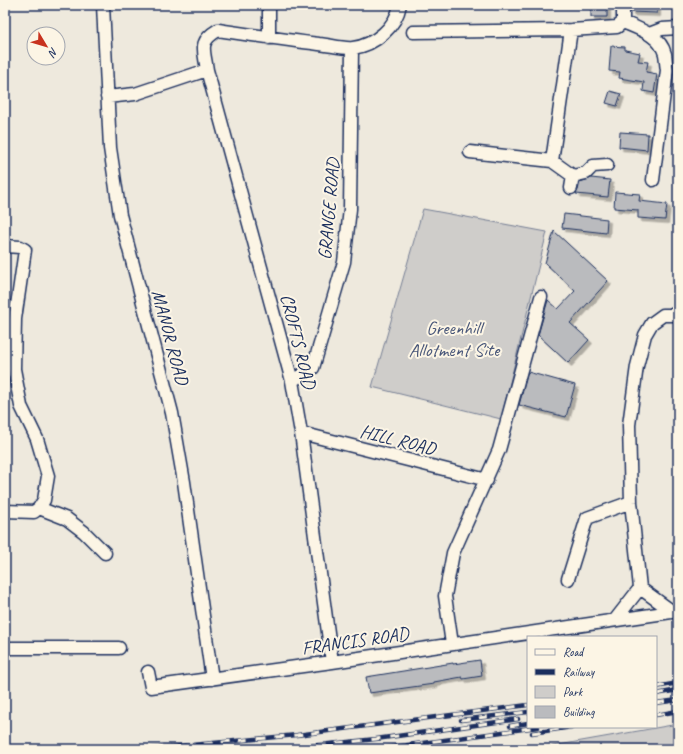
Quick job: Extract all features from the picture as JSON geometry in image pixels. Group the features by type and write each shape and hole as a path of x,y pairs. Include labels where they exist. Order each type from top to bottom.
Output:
{"street":[{"name":"MANOR ROAD","path":"103,5 110,148 120,215 172,413 184,482 212,679"},
{"path":"269,5 269,38 352,48 370,43 383,34 392,25 400,5"},
{"path":"413,32 617,28 623,22 623,5"},
{"path":"623,22 649,34 658,41 665,53 667,70 653,180"},
{"path":"649,34 662,29 678,28"},
{"name":"CROFTS ROAD","path":"269,38 218,30 208,36 204,46 207,70 292,382 301,433 332,662"},
{"path":"552,160 571,30"},
{"name":"GRANGE ROAD","path":"292,382 313,368 344,262 350,209 352,48"},
{"path":"107,97 135,94 207,70"},
{"path":"470,152 552,160 572,182 586,173 593,166 607,165"},
{"path":"5,246 20,247 25,250 15,319 14,369 21,406 37,439 48,476 44,500 39,508 34,512 5,512"},
{"path":"452,644 445,596 453,553 487,480 499,450 541,297"},
{"path":"615,620 640,588 631,502 629,461 629,425 637,366 645,335 652,323 663,315 678,315"},
{"name":"HILL ROAD","path":"301,433 487,480"},
{"path":"568,579 587,518 631,502"},
{"path":"39,508 67,519 84,532 105,553"},
{"path":"640,588 675,611"},
{"name":"FRANCIS ROAD","path":"148,672 151,687 332,662 675,611"},
{"path":"5,648 119,648"}],"green space":[{"name":"Greenhill Allotment Site","path":"423,209 547,232 501,419 372,387"},
{"path":"678,724 678,749 536,749 657,728"}],"building":[{"path":"591,5 607,5 607,17 591,17"},
{"path":"630,5 657,5 657,13 630,12"},
{"path":"611,46 625,47 625,50 640,53 638,61 648,62 646,72 657,74 654,93 643,91 644,82 619,78 620,72 609,71"},
{"path":"610,91 621,94 617,106 606,103"},
{"path":"620,132 648,134 647,150 619,147"},
{"path":"591,178 610,180 608,197 576,194 580,182"},
{"path":"615,192 640,194 639,201 667,204 665,220 638,218 638,210 614,208"},
{"path":"564,214 607,219 606,233 562,228"},
{"path":"554,231 608,281 570,323 589,340 568,363 538,335 548,300 558,309 575,291 545,263"},
{"path":"528,372 575,385 566,417 519,405"},
{"path":"480,660 482,676 463,679 462,677 434,682 434,684 369,693 366,677"}],"railway":[{"path":"657,687 678,683"},
{"path":"657,694 678,690"},
{"path":"657,703 678,700"},
{"path":"150,749 297,735 527,705"},
{"path":"657,715 678,711"},
{"path":"461,720 527,712"},
{"path":"282,749 376,739 518,719"},
{"path":"510,726 527,723"},
{"path":"379,749 531,728"},
{"path":"532,733 565,728"}]}
